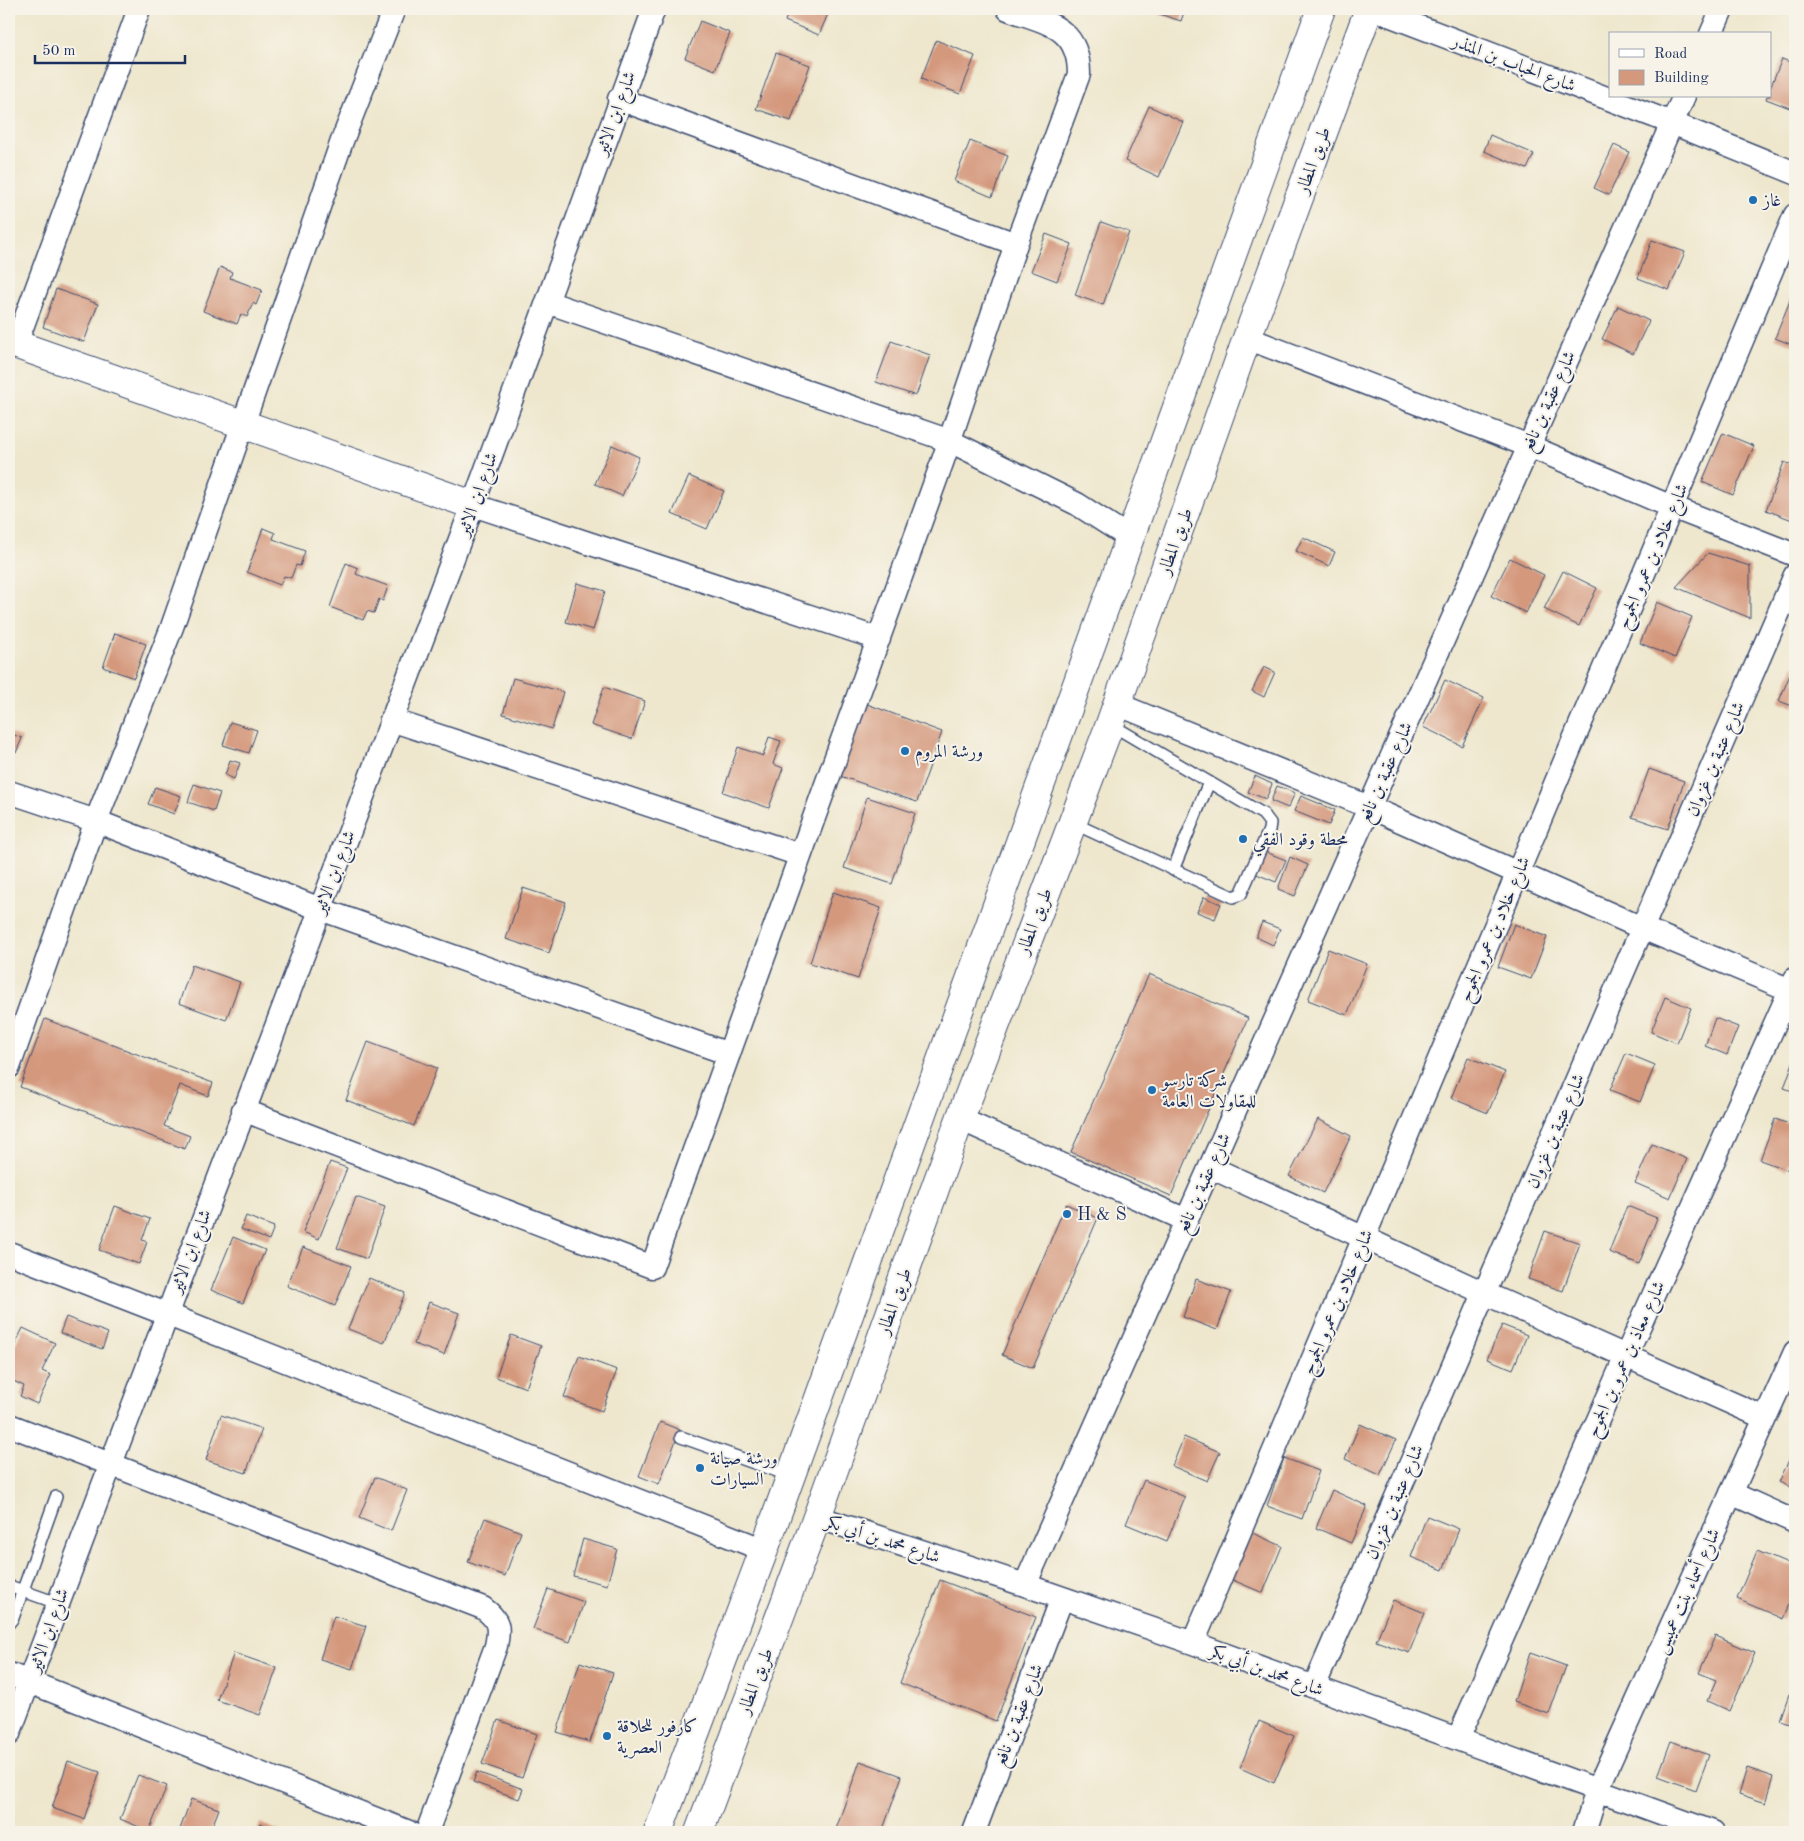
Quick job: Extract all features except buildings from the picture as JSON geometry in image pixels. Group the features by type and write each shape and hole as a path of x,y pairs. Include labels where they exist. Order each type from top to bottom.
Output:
{"main road":[{"path":"658,1832 791,1476 1321,9"},
{"name":"طريق المطار","path":"699,1832 817,1517 960,1119 1114,714 1247,338 1371,9"},
{"path":"12,343 473,505"}],"street":[{"path":"12,343 139,9"},
{"path":"9,1066 96,821 172,627 342,141 394,9"},
{"name":"شارع ابن الاثير","path":"9,1734 19,1677 57,1603 473,505 619,99 654,9"},
{"path":"243,1110 652,1268 950,441 1016,244 1079,74 1079,59 1066,33 1049,24 1008,9"},
{"name":"شارع الحباب بن المنذر","path":"1371,9 1672,123 1795,173"},
{"path":"1712,32 1722,9"},
{"name":"شارع عقبة بن نافع","path":"1025,1585 1683,98"},
{"path":"619,99 1016,244"},
{"name":"شارع خلاد بن عمرو الجموح","path":"1193,1643 1795,215"},
{"path":"547,302 950,441 1077,504 1130,538"},
{"path":"1247,338 1529,446 1672,508 1795,555"},
{"path":"473,505 879,639"},
{"name":"شارع عتبة بن غزوان","path":"1314,1687 1795,575"},
{"path":"1114,714 1369,807 1642,928 1794,987"},
{"path":"391,720 800,855"},
{"path":"9,792 96,821 320,909 729,1054"},
{"name":"شارع معاذ بن عمرو بن الجموح","path":"1458,1740 1626,1356 1794,987"},
{"path":"960,1119 1186,1220"},
{"path":"1210,1167 1484,1293 1765,1418"},
{"path":"9,1254 764,1550"},
{"name":"شارع أسماء بنت عميس","path":"1584,1832 1597,1790 1795,1352"},
{"path":"9,1425 484,1608 493,1616 498,1629 496,1646 427,1832"},
{"path":"1731,1493 1795,1522"},
{"name":"شارع محمد بن أبي بكر","path":"817,1517 1025,1585 1193,1643 1713,1832"},
{"name":"شارع عقبة بن نافع","path":"974,1832 1062,1598"},
{"path":"19,1677 409,1832"}],"lane":[{"path":"1071,823 1230,896 1236,897 1241,894 1269,830 1270,822 1266,816 1209,782 1114,714"},
{"path":"1173,870 1209,782"},
{"path":"681,1437 791,1476"},
{"path":"9,1622 13,1618 56,1497"},
{"path":"9,1586 57,1603"}],"place":[{"name":"غاز","path":"1753,200"},
{"name":"ورشة المروم","path":"905,751"},
{"name":"محطة وقود الفقي","path":"1243,839"},
{"name":"شركة تارسو للمقاولات العامة","path":"1152,1090"},
{"name":"H & S","path":"1067,1214"},
{"name":"ورشة صيانة السيارات","path":"700,1468"},
{"name":"كارفور للحلاقة العصرية","path":"607,1736"}]}
